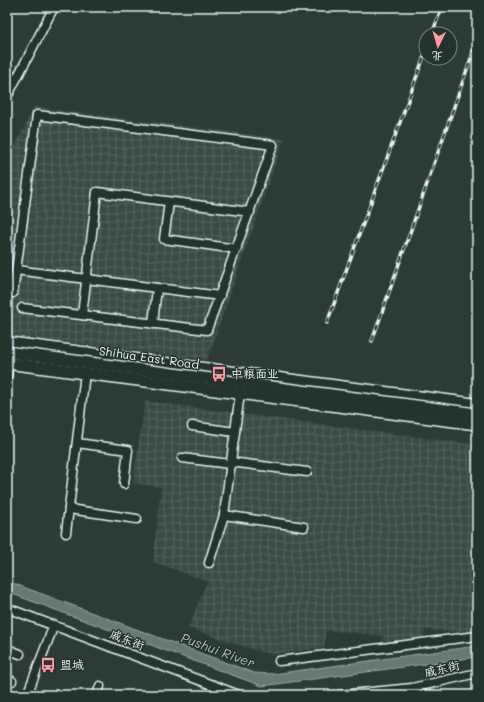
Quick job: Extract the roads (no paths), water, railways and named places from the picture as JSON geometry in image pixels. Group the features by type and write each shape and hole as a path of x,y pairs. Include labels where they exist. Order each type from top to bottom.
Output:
{"main road":[{"name":"Shihua East Road","path":"7,352 477,414"},
{"name":"Shihua East Road","path":"8,363 477,424"}],"street":[{"path":"7,97 54,7"},
{"path":"13,293 37,115 273,145 207,330 22,308"},
{"path":"82,315 97,192 250,212"},
{"path":"170,202 164,239 237,249"},
{"path":"16,270 220,296"},
{"path":"153,324 157,288"},
{"path":"7,341 477,403"},
{"path":"7,376 8,363"},
{"path":"66,533 85,373"},
{"path":"209,563 224,515 240,393"},
{"path":"192,426 235,432"},
{"path":"76,443 128,450 124,484"},
{"path":"182,458 307,472"},
{"path":"69,509 137,519"},
{"path":"224,515 304,527"},
{"name":"戚东街","path":"7,608 239,695"},
{"path":"27,695 54,625"},
{"path":"279,661 477,636"},
{"path":"7,649 20,654"},
{"name":"戚东街","path":"340,695 412,688 477,673"},
{"path":"97,695 100,686"},
{"path":"211,695 213,686"}],"railway":[{"path":"435,26 442,7"},
{"path":"372,341 477,41"},
{"path":"327,323 421,66"}],"place":[{"name":"中粮面业","path":"219,374"},
{"name":"盟城","path":"48,665"}],"water label":[{"name":"Pushui River","path":"218,650"}]}
